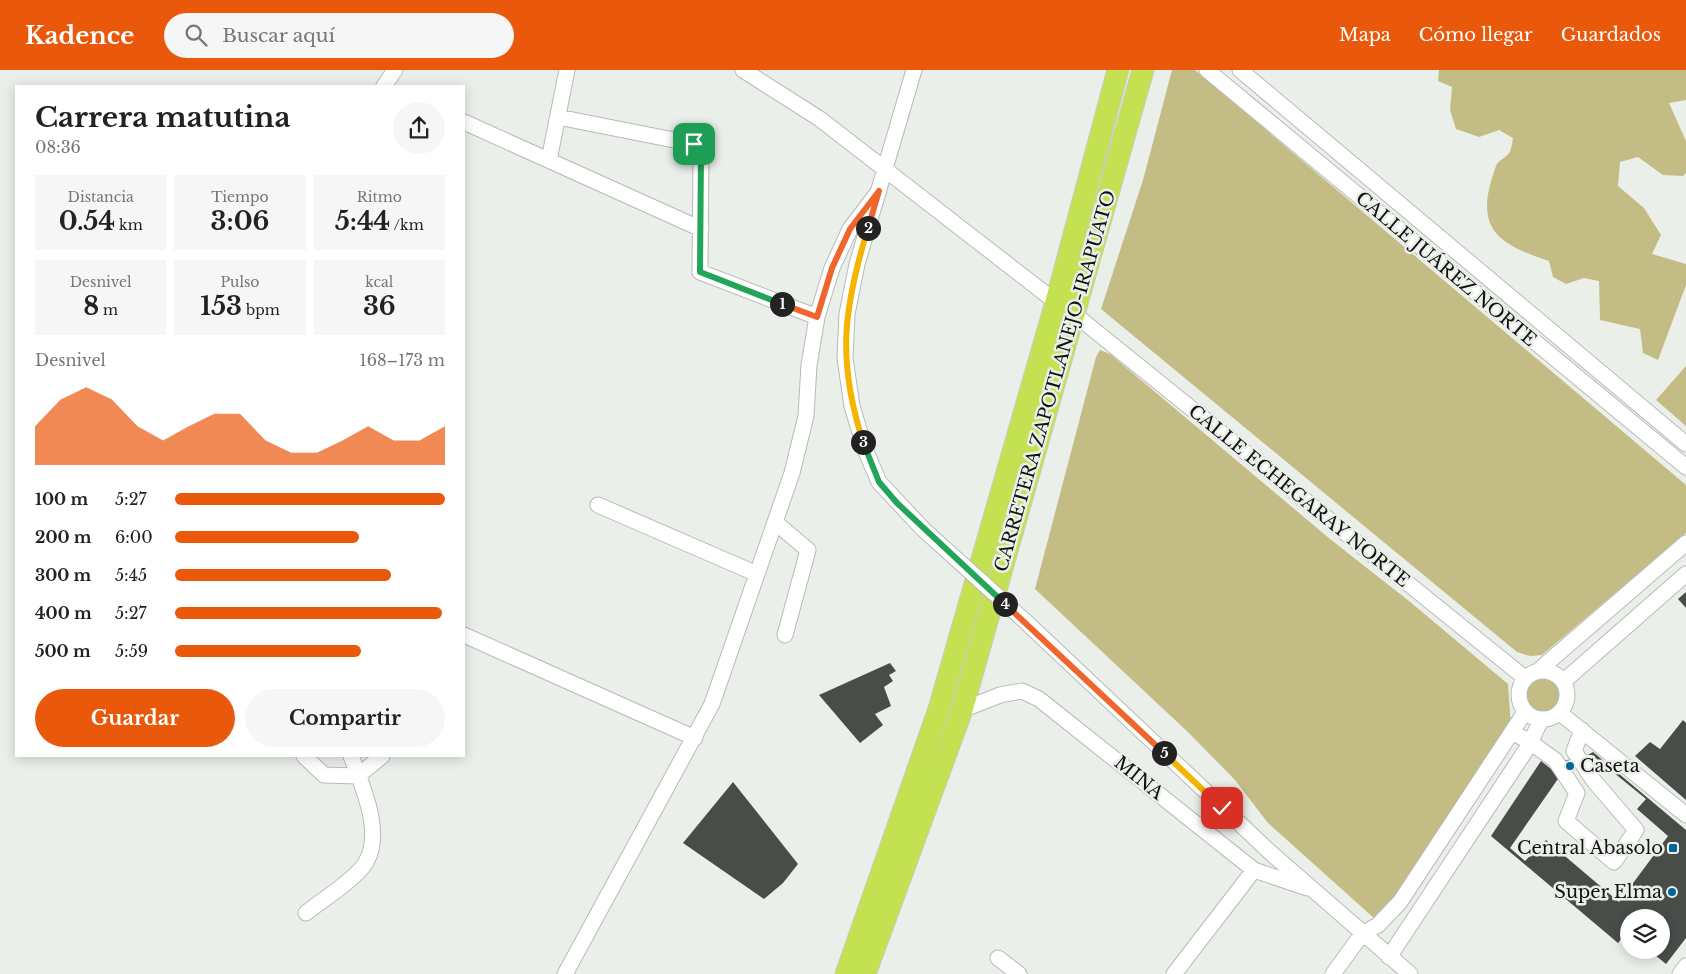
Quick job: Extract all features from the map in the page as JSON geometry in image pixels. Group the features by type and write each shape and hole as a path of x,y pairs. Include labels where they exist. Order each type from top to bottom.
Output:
{"highway":[{"path":"846,974 939,709 1056,302 1118,70"},
{"name":"CARRETERA ZAPOTLANEJO-IRAPUATO","path":"865,974 962,710 1143,70"}],"street":[{"path":"385,85 395,70"},
{"path":"549,160 568,70"},
{"path":"914,70 855,274 847,314 845,358 852,406 865,449 879,482 923,530 1025,622 1313,890 1410,974"},
{"name":"CALLE JUÁREZ NORTE","path":"1207,70 1686,467"},
{"name":"CALLE JUÁREZ NORTE","path":"1240,70 1686,444"},
{"path":"749,71 820,119 1056,302"},
{"path":"558,117 694,144 701,153 700,272 817,317"},
{"path":"465,122 701,229"},
{"path":"1340,180 1353,165"},
{"path":"565,974 712,704 792,473 806,416 809,365 817,317 832,268 850,229 879,191"},
{"name":"CALLE ECHEGARAY NORTE","path":"1073,313 1525,678"},
{"path":"598,505 757,574"},
{"path":"775,522 808,550 785,635"},
{"path":"1539,670 1553,672 1564,681 1568,692 1567,704 1560,713 1551,718 1541,720 1525,712 1520,701 1519,689 1525,678 1539,670 1686,543"},
{"path":"1564,681 1686,574"},
{"path":"465,635 695,738"},
{"name":"MINA","path":"962,710 1000,694 1022,691 1039,699 1254,870 1313,890"},
{"path":"1333,974 1362,934 1378,925 1400,902 1525,712"},
{"path":"1560,713 1686,815"},
{"path":"1389,957 1530,742 1541,720"},
{"path":"1512,732 1555,760 1577,792 1566,821 1614,862 1636,830 1594,781 1574,751 1582,730"},
{"path":"305,757 324,775 358,776 381,757"},
{"path":"306,912 361,869 371,852 373,836 365,790 350,757"},
{"path":"1174,974 1254,870"},
{"path":"998,958 1019,974"},
{"path":"1680,974 1686,966"}],"shaded area":[{"path":"1172,70 1195,70 1686,485 1686,533 1542,655 1530,656 1517,652 1101,309 1143,180"},
{"path":"1439,70 1686,70 1686,100 1669,103 1686,141 1686,173 1683,176 1663,175 1638,157 1620,162 1618,186 1644,208 1661,235 1652,254 1686,264 1686,285 1658,360 1643,353 1640,329 1600,320 1599,281 1584,278 1566,284 1553,277 1549,261 1514,247 1502,239 1493,229 1488,218 1487,204 1490,187 1496,166 1498,162 1508,155 1513,138 1499,130 1479,137 1456,129 1450,110 1452,87 1438,81"},
{"path":"1100,350 1110,354 1330,539 1409,601 1508,684 1511,727 1379,920 1375,919 1268,823 1235,780 1189,733 1035,589 1096,357"},
{"path":"1686,366 1686,426 1656,400"},
{"path":"1548,675 1555,678 1561,684 1564,695 1563,703 1555,712 1548,715 1540,715 1533,712 1525,703 1524,691 1527,684 1536,676"}],"building":[{"path":"1686,592 1686,608 1678,599"},
{"path":"890,663 896,671 889,675 893,681 884,687 891,706 875,714 883,725 860,743 819,695"},
{"path":"1683,720 1686,723 1686,800 1635,756 1650,742 1660,749"},
{"name":"Central Abasolo","path":"1593,752 1686,830 1686,938 1670,959 1670,909 1620,909 1620,941 1618,943 1491,836 1541,761 1560,776 1510,848 1525,861 1546,840 1619,902 1668,836 1637,809 1646,799 1592,755 1588,755"},
{"name":"Caseta","path":"1571,759 1574,771 1567,771 1565,761"},
{"path":"733,782 798,864 783,883 764,899 683,843"},
{"name":"Central Abasolo","path":"1660,959 1670,959 1666,964"}],"place":[{"name":"Caseta","path":"1570,766"},
{"name":"Central Abasolo","path":"1673,848"},
{"name":"Super Elma","path":"1672,892"}],"route":[{"path":"694,144 701,153 700,272 817,317 832,268 850,229 879,191 857,264 847,314 845,358 852,406 865,449 879,482 923,530 1025,622 1222,808"}]}
